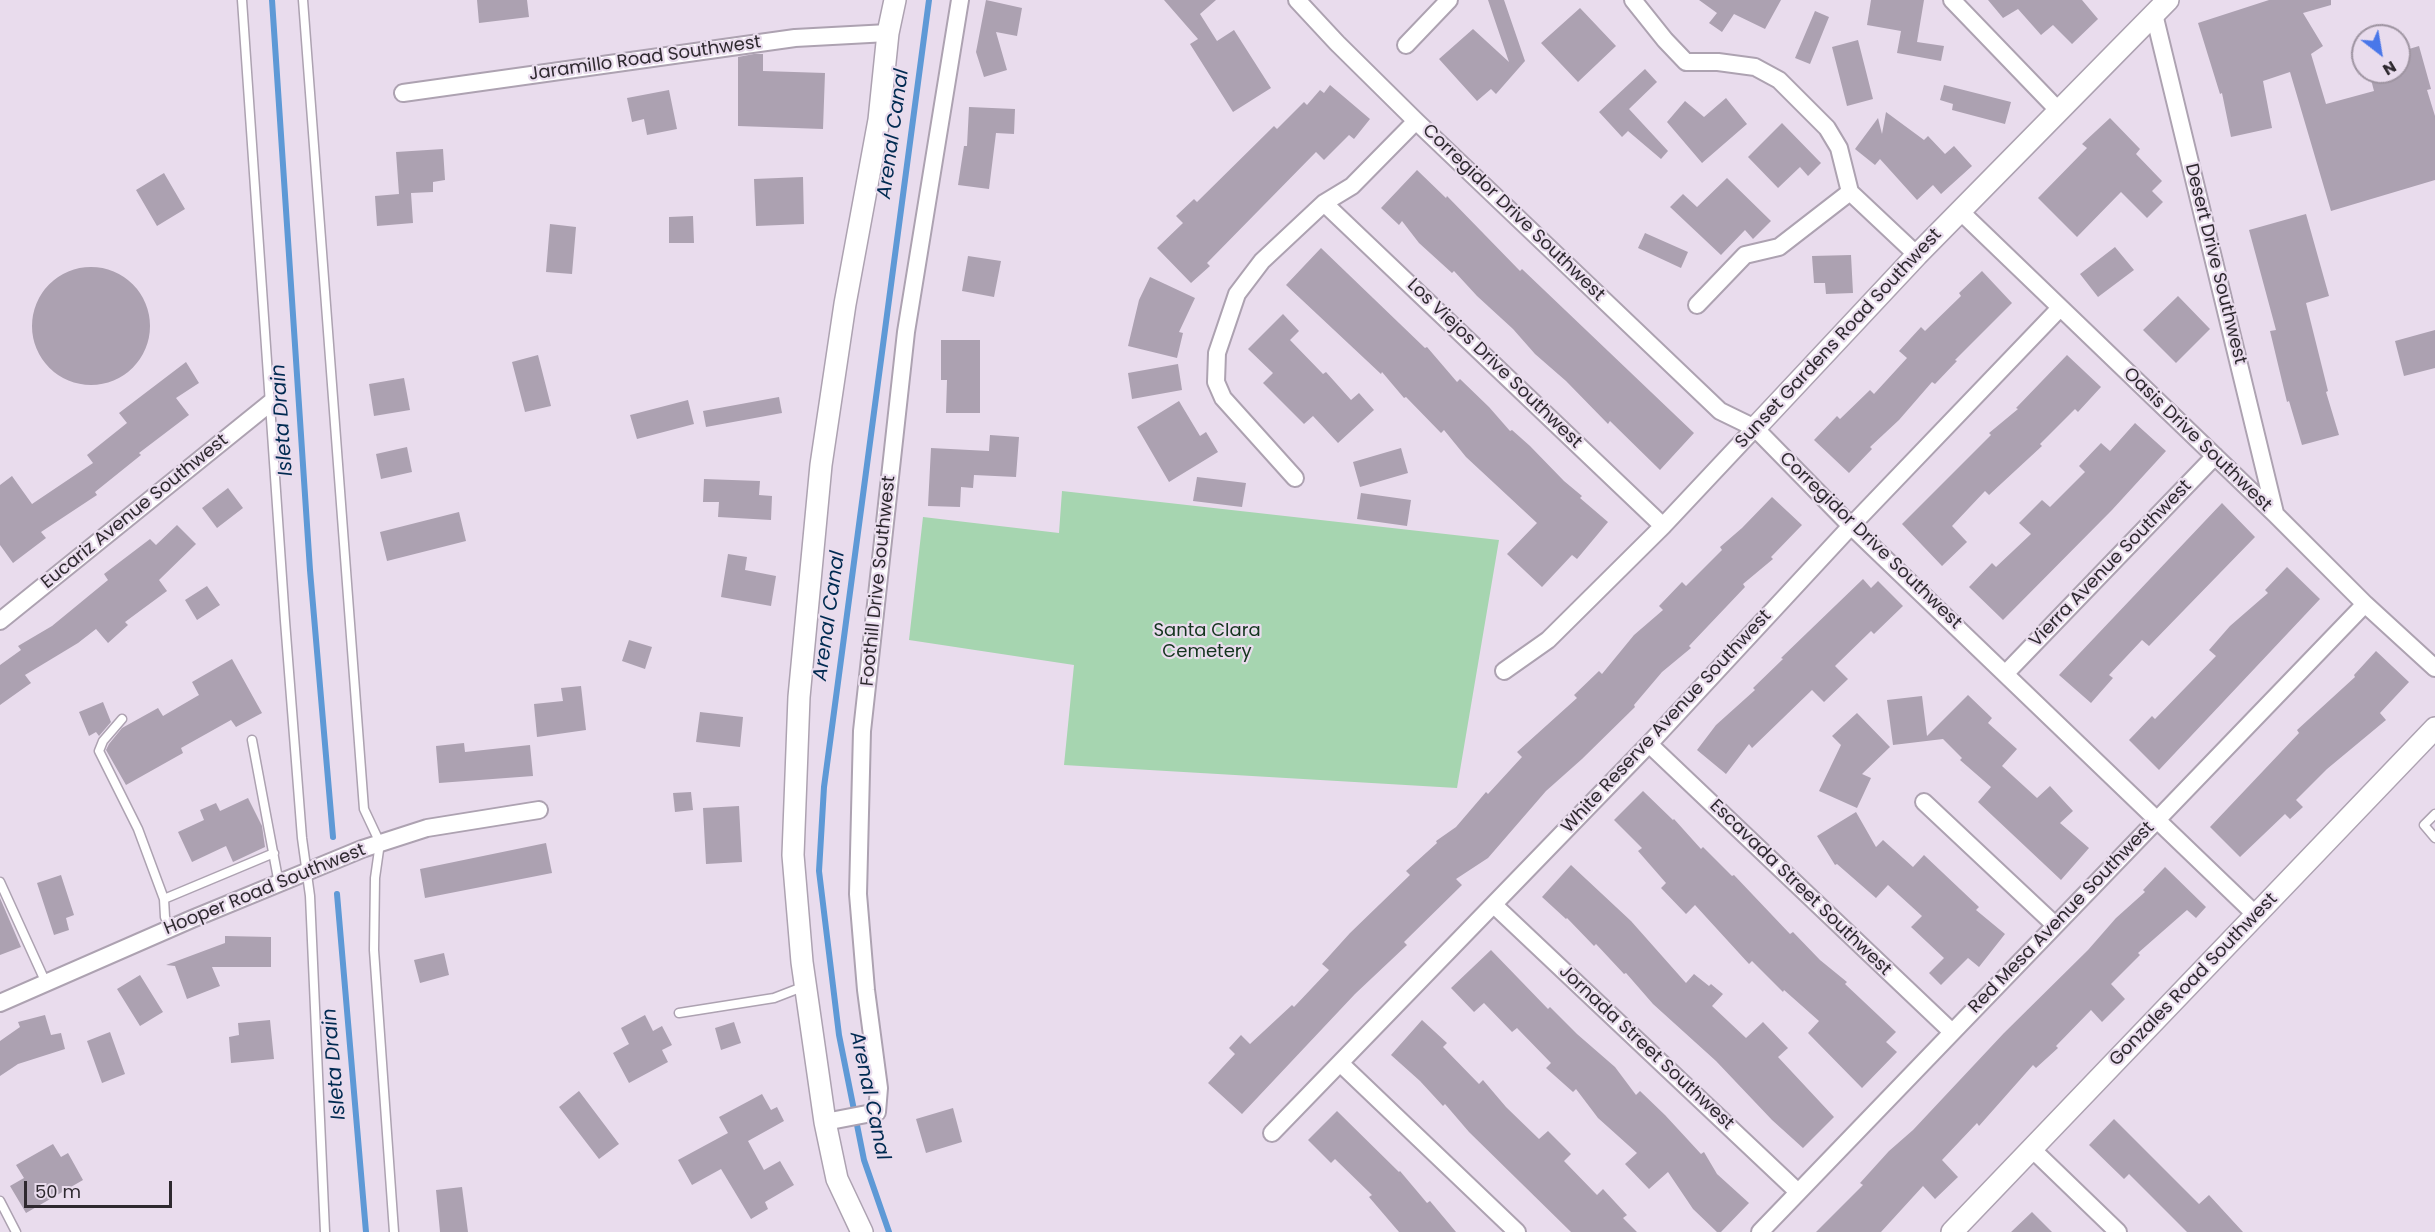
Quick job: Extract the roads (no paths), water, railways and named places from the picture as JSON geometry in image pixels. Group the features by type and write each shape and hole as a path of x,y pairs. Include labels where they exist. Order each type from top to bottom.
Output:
{"street":[{"path":"862,1232 837,1179 830,1121 805,986 793,855 798,697 821,465 845,304 879,120 888,33 895,0"},
{"name":"Foothill Drive Southwest","path":"830,1121 877,1112 879,1088 866,990 858,894 862,731 906,332 960,0"},
{"name":"Corregidor Drive Southwest","path":"1297,0 1416,121 1720,411 1755,428 1851,526 2256,915"},
{"path":"1406,45 1449,0"},
{"path":"1634,0 1665,40 1686,62 1718,62 1755,67 1779,80 1827,128 1839,148 1850,192 1917,255"},
{"path":"1952,0 2058,110"},
{"name":"Sunset Gardens Road Southwest","path":"1504,672 1548,640 1663,526 1917,255 2161,7"},
{"name":"Desert Drive Southwest","path":"2161,7 2275,514"},
{"name":"Jaramillo Road Southwest","path":"403,93 795,38 888,33"},
{"path":"1295,478 1223,398 1216,382 1217,353 1237,294 1262,261 1324,203 1352,186 1416,121"},
{"path":"1697,305 1745,255 1779,246 1850,192"},
{"name":"Los Viejos Drive Southwest","path":"1324,203 1663,526"},
{"name":"Oasis Drive Southwest","path":"1960,211 2275,514 2365,604 2435,668"},
{"name":"White Reserve Avenue Southwest","path":"1272,1133 1649,744 1851,526 2060,308"},
{"name":"Eucariz Avenue Southwest","path":"0,621 270,404"},
{"name":"Vierra Avenue Southwest","path":"2006,673 2215,456"},
{"name":"Red Mesa Avenue Southwest","path":"1760,1232 2365,604"},
{"name":"Gonzales Road Southwest","path":"1952,1232 2430,737"},
{"name":"Escavada Street Southwest","path":"1649,744 1952,1032"},
{"path":"1924,802 2055,925"},
{"name":"Hooper Road Southwest","path":"0,1003 170,929 380,843 427,828 539,810"},
{"name":"Jornada Street Southwest","path":"1494,905 1798,1192"},
{"path":"1340,1063 1517,1232"},
{"path":"2032,1149 2118,1232"}],"lane":[{"path":"242,0 286,633 310,896 325,1232"},
{"path":"303,0 364,809 380,843 375,878 374,950 394,1232"},
{"path":"122,719 103,741 99,751 138,829 164,899 165,917 170,929"},
{"path":"252,740 279,884"},
{"path":"2435,814 2424,825 2435,838"},
{"path":"164,899 274,854"},
{"path":"0,882 46,983"},
{"path":"679,1013 774,998 805,986"},
{"path":"0,1201 16,1232"}],"waterway":[{"name":"Isleta Drain","path":"272,0 310,570 333,837"},
{"name":"Arenal Canal","path":"889,1232 864,1160 839,1035 819,871 824,787 929,0"},
{"name":"Isleta Drain","path":"337,894 366,1232"}],"park label":[{"name":"Santa Clara Cemetery","path":"1207,641"}]}
